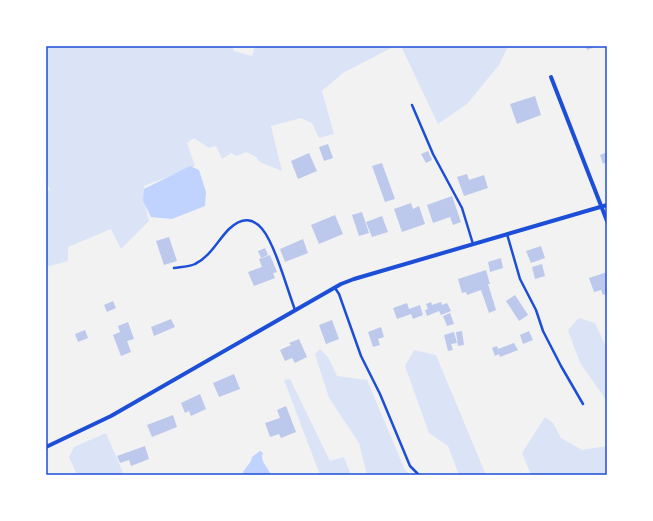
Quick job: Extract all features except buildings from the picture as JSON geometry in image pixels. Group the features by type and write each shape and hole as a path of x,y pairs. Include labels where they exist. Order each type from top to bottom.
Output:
{"street":[{"path":"551,77 607,221"},
{"path":"46,447 111,416 334,288 354,279 602,207 607,204"}],"lane":[{"path":"412,105 433,154 462,208 473,244"},
{"path":"174,268 194,265 201,260 237,223 251,221 258,224 271,242 295,310"},
{"path":"508,234 520,279 536,310 543,331 583,404"},
{"path":"334,288 339,294 361,356 380,394 410,466 420,475"}],"shaded area":[{"path":"46,46 232,46 234,51 252,56 255,46 395,46 343,73 322,91 334,134 319,138 312,123 301,118 271,126 282,171 260,162 256,157 246,152 237,156 231,153 222,159 216,146 209,148 194,138 187,143 195,166 144,186 144,202 149,221 121,249 111,229 68,247 68,261 46,267 46,191 50,190 46,180"},
{"path":"401,46 508,46 499,65 467,104 438,124"},
{"path":"579,318 595,323 607,349 607,401 580,363 568,330"},
{"path":"320,349 328,357 337,376 367,380 405,470 411,475 367,475 359,443 329,398 315,354"},
{"path":"414,350 436,355 486,475 459,475 448,446 429,433 405,366"},
{"path":"290,379 330,461 344,457 351,475 320,475 284,380"},
{"path":"545,417 553,423 561,438 582,450 607,446 607,475 531,475 522,453"},
{"path":"106,433 124,475 77,475 69,457 74,447"}],"water":[{"path":"190,166 199,170 206,192 205,206 172,219 151,217 143,201 144,189"},
{"path":"260,451 263,453 262,459 271,475 244,475 243,472 251,461 252,457"}]}
